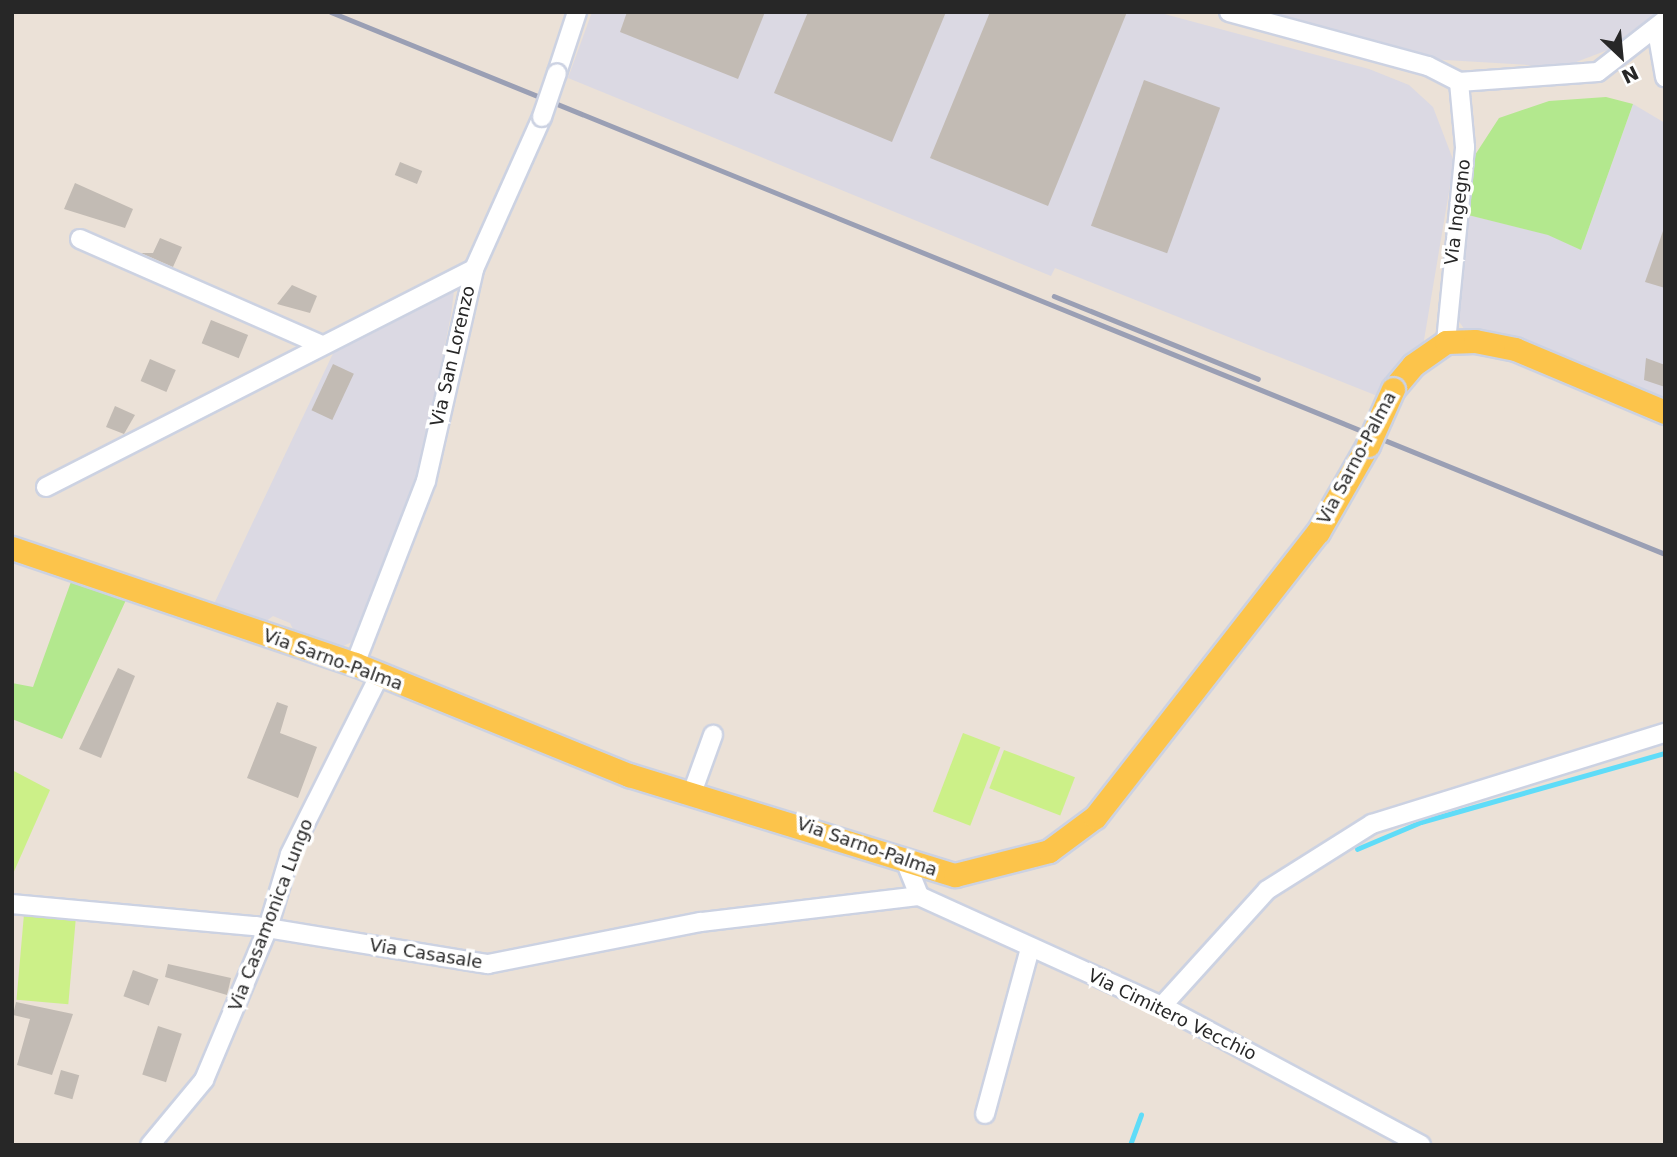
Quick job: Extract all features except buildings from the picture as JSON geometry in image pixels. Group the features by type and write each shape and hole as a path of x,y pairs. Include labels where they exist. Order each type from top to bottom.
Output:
{"main road":[{"name":"Via Sarno-Palma","path":"12,548 355,664 379,676 629,775 806,825 906,863 955,875 1000,868 1049,851 1096,817 1318,532 1368,445 1393,389 1413,365 1446,342"},
{"path":"1446,342 1515,349 1665,412"}],"street":[{"name":"Via San Lorenzo","path":"355,664 426,481 474,269 542,117 577,12"},
{"path":"1229,12 1427,66 1459,82 1598,72 1661,26"},
{"path":"1661,26 1665,77"},
{"name":"Via Ingegno","path":"1446,342 1465,147 1459,82"},
{"path":"80,239 322,345"},
{"path":"46,487 474,269"},
{"name":"Via Casamonica Lungo","path":"150,1145 204,1080 268,928 290,853 379,676"},
{"path":"1162,1006 1267,890 1372,824 1665,733"},
{"path":"692,793 713,735"},
{"path":"906,863 919,896"},
{"name":"Via Casasale","path":"12,904 268,928 488,964 701,922 919,896"},
{"name":"Via Cimitero Vecchio","path":"919,896 1162,1006 1421,1145"},
{"path":"985,1114 1030,948"}],"shaded area":[{"path":"592,12 1157,12 1369,69 1409,85 1433,107 1454,162 1423,346 1380,397 1055,268 1051,276 568,78"},
{"path":"1260,12 1656,12 1621,45 1563,67 1428,59"},
{"path":"1633,104 1665,123 1665,403 1583,370 1584,363 1513,339 1467,333 1458,320 1468,215 1549,235 1581,250"},
{"path":"445,288 454,291 451,315 418,476 354,641 339,648 295,633 290,623 273,616 265,622 213,606 338,343"}],"green space":[{"path":"1606,97 1633,104 1581,250 1548,235 1468,215 1475,155 1499,118 1549,101"},
{"path":"72,579 126,600 62,739 12,719 12,683 33,687"},
{"path":"963,733 1000,747 970,826 933,811"},
{"path":"1004,750 1075,777 1060,816 989,788"},
{"path":"12,770 50,790 12,876"},
{"path":"24,914 76,919 68,1004 17,1000"}],"waterway":[{"path":"1357,849 1421,822 1665,753"},
{"path":"1130,1145 1141,1115"}],"railway":[{"path":"331,12 1665,554"},
{"path":"1054,296 1258,379"}]}
